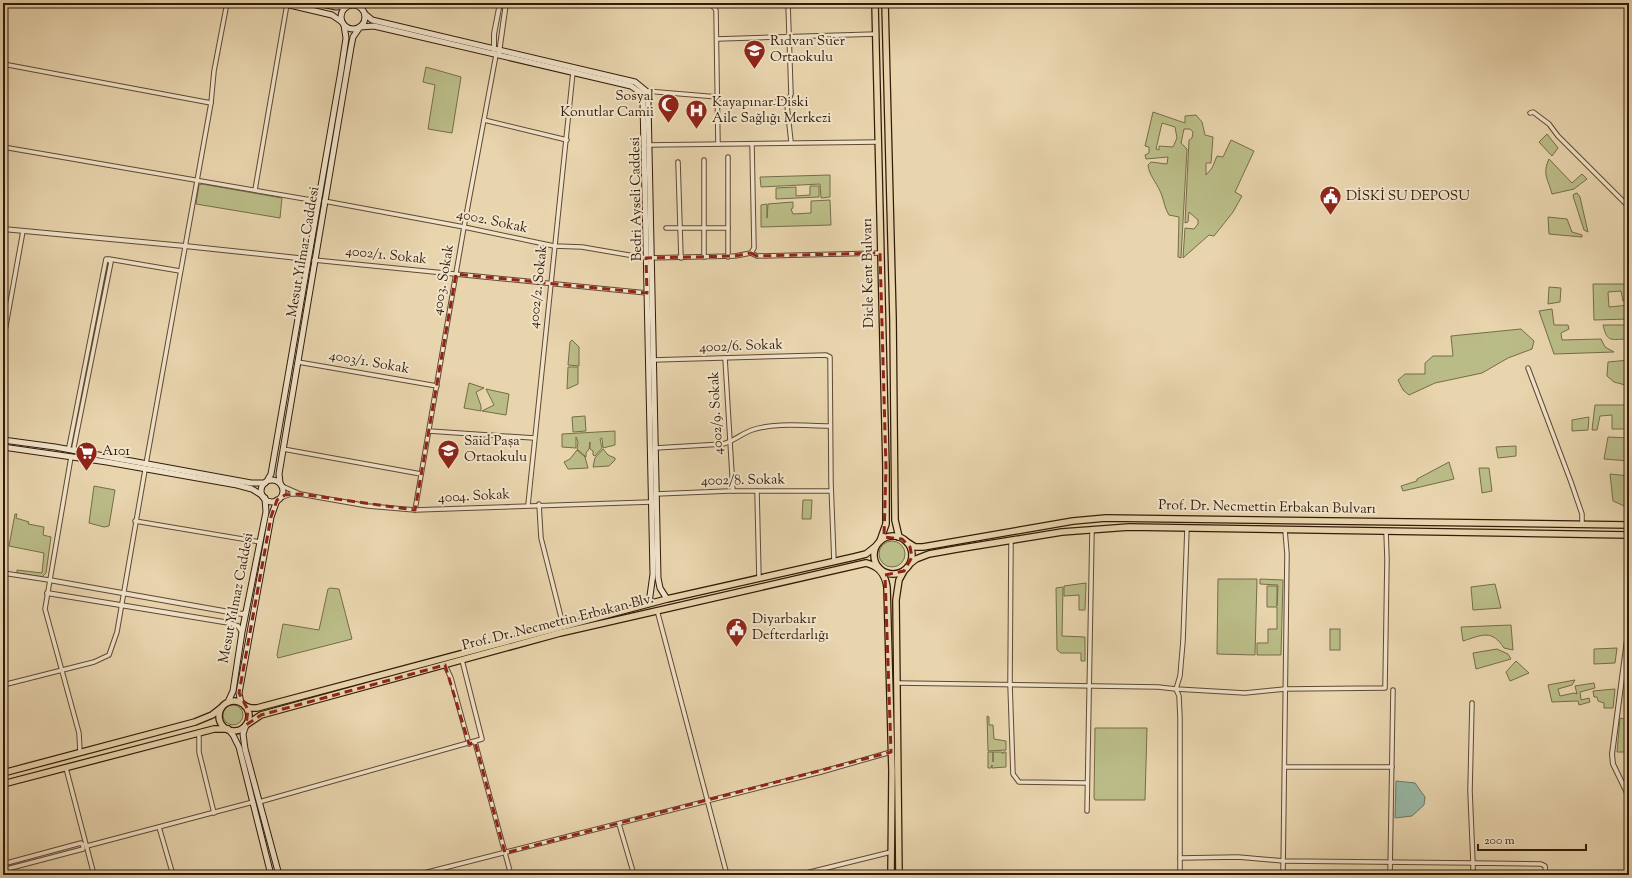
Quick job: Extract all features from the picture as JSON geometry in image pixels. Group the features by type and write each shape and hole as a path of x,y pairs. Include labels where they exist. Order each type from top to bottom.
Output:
{"main road":[{"path":"284,4 332,15 350,29 360,27 364,20 363,9 357,5 336,7 317,3"},
{"name":"Dicle Kent Bulvarı","path":"875,3 886,517 885,533 878,544"},
{"name":"Dicle Kent Bulvarı","path":"885,3 893,319 896,520 899,537"},
{"path":"343,24 341,15 349,5"},
{"name":"Bedri Ayseli Caddesi","path":"363,9 372,20 631,86 641,93 643,102 653,360 658,578 660,588 667,599"},
{"name":"Mesut Yılmaz Caddesi","path":"266,482 271,474 317,201 341,71 346,38 343,24"},
{"name":"Bedri Ayseli Caddesi","path":"360,27 374,26 635,82 646,91 648,102 647,293 653,574 650,603"},
{"name":"Mesut Yılmaz Caddesi","path":"281,484 279,474 324,201 353,37 360,27"},
{"path":"3,440 66,449 145,467 237,485 252,489 270,501 278,499 283,492 281,484 274,480 251,483 145,467 3,447"},
{"path":"264,497 262,489 266,482"},
{"name":"Mesut Yılmaz Caddesi","path":"228,702 233,691 242,632 266,512 264,497"},
{"name":"Mesut Yılmaz Caddesi","path":"243,704 239,693 271,517 278,499"},
{"name":"Prof. Dr. Necmettin Erbakan Bulvarı","path":"907,542 915,547 923,547 1073,521 1106,518 1629,525"},
{"name":"Prof. Dr. Necmettin Erbakan Bulvarı","path":"911,563 928,554 1062,532 1129,527 1629,535"},
{"path":"891,875 891,752 887,587 886,579 874,558 878,544 889,536 899,537 907,542 912,552 911,563 904,571 897,586 896,600 899,875"},
{"name":"Prof. Dr. Necmettin Erbakan Blv.","path":"243,704 250,708 257,708 563,625 650,603 834,563 866,554 878,544"},
{"name":"Prof. Dr. Necmettin Erbakan Blv.","path":"246,724 261,715 560,633 860,563 872,564 880,569"},
{"path":"880,569 892,574 904,571"},
{"path":"3,773 195,722 212,715 228,702 232,701 243,704 249,715 243,734 245,749 279,875"},
{"path":"221,708 219,718 220,722 233,735 239,746 271,875"},
{"path":"3,784 221,728 238,730 246,724"}],"street":[{"path":"3,685 94,662 109,655 117,632 145,467 211,102 226,3"},
{"path":"496,52 494,34 500,3"},
{"path":"496,52 506,3"},
{"path":"788,3 791,94 787,105 791,142"},
{"path":"255,190 284,4"},
{"path":"713,4 716,10 718,144"},
{"path":"717,39 876,34"},
{"name":"4003. Sokak","path":"415,510 464,226 496,52"},
{"path":"3,64 211,102"},
{"name":"4002/2. Sokak","path":"528,505 573,72"},
{"path":"646,91 718,97"},
{"path":"718,103 784,102 787,105"},
{"path":"1530,113 1533,112 1544,119 1558,136 1629,207"},
{"path":"484,120 567,140"},
{"path":"648,145 878,142"},
{"path":"751,253 754,248 752,144"},
{"path":"3,147 317,201"},
{"path":"728,157 728,257"},
{"path":"704,160 704,257"},
{"path":"678,162 681,258"},
{"name":"4002. Sokak","path":"324,201 464,226 554,246 582,248 648,258 728,257 744,256 751,253 757,256 880,253"},
{"path":"666,228 728,228"},
{"path":"3,230 185,246 307,259"},
{"path":"3,342 23,231"},
{"path":"66,449 69,447 106,259 180,271"},
{"path":"76,451 74,446 111,262 109,259"},
{"name":"4002/1. Sokak","path":"314,260 647,293"},
{"name":"4002/6. Sokak","path":"653,360 826,355 830,357 830,426"},
{"name":"4002/9. Sokak","path":"725,358 733,491"},
{"name":"4003/1. Sokak","path":"298,362 437,386"},
{"path":"1528,368 1567,468 1582,514 1582,525"},
{"path":"655,448 730,442 750,431 762,427 783,425 830,426 834,563"},
{"path":"429,431 534,438"},
{"path":"283,449 421,474"},
{"path":"70,457 45,609 79,733 80,752"},
{"path":"281,484 300,494"},
{"name":"4002/8. Sokak","path":"656,494 733,491 831,491"},
{"path":"757,491 760,578"},
{"path":"278,499 291,494 300,494"},
{"name":"4004. Sokak","path":"300,494 368,506 415,510 539,504 651,502"},
{"path":"539,504 541,538 563,625"},
{"path":"136,521 260,542"},
{"path":"1180,875 1180,718 1178,692 1176,689 1180,676 1183,641 1187,528"},
{"path":"1087,812 1092,530"},
{"path":"1283,875 1287,554 1285,530"},
{"path":"897,683 1158,686 1176,689 1245,693 1285,689 1385,688 1386,531"},
{"path":"1011,541 1010,684 1012,766 1015,778 1020,782 1087,783"},
{"path":"3,573 124,593 235,614 246,612"},
{"path":"47,593 230,623 238,626 242,632"},
{"path":"657,610 727,875"},
{"path":"1629,625 1612,754 1613,764 1629,797"},
{"path":"259,802 469,744 482,739 462,660"},
{"path":"445,665 451,678 469,744"},
{"path":"1390,875 1393,690"},
{"path":"1472,703 1470,790 1473,875"},
{"path":"200,733 199,752 214,812"},
{"path":"475,742 511,875"},
{"path":"416,875 708,801 891,752"},
{"path":"1285,767 1392,767"},
{"path":"66,768 94,875"},
{"path":"87,846 253,802"},
{"path":"619,824 634,875"},
{"path":"159,827 173,875"},
{"path":"3,864 81,843 83,846 83,849 3,870"},
{"path":"798,875 891,852"},
{"path":"1180,858 1238,857 1284,861 1542,864 1545,866 1546,875"}],"highlighted area":[{"path":"751,253 757,256 880,253 886,468 884,537 902,539 910,547 912,557 904,571 885,575 891,752 505,853 475,742 469,744 445,665 261,715 246,725 248,710 239,693 271,517 277,500 285,495 300,494 415,510 456,274 647,293 646,258 735,256"}],"green space":[{"path":"426,67 461,77 452,133 428,129 435,85 423,82"},
{"path":"1153,112 1185,123 1185,116 1196,115 1202,122 1205,135 1213,137 1211,163 1206,163 1206,175 1212,168 1217,156 1223,157 1231,140 1254,151 1235,192 1242,196 1233,212 1214,236 1209,235 1183,258 1185,228 1194,229 1198,224 1198,220 1189,212 1188,222 1185,223 1189,140 1192,138 1193,132 1190,129 1184,129 1181,143 1187,149 1181,258 1178,257 1179,217 1169,215 1148,165 1151,162 1167,164 1168,157 1146,159 1145,155 1149,153 1149,147 1145,146","holes":["1162,123 1175,127 1177,138 1173,147 1159,146 1159,150 1156,149"]},
{"path":"1547,134 1558,148 1552,156 1539,142"},
{"path":"1549,159 1572,183 1582,174 1587,179 1574,189 1552,194 1546,173"},
{"path":"830,175 830,197 821,198 820,184 761,187 760,177"},
{"path":"202,184 282,198 280,218 196,204 199,185"},
{"path":"810,186 819,186 819,197 776,199 776,188 796,187 796,196 810,195"},
{"path":"1577,193 1580,197 1588,232 1584,230 1573,196"},
{"path":"830,200 831,225 761,227 761,205 767,204 767,218 768,204 793,202 793,208 791,209 793,214 811,213 811,201"},
{"path":"1548,217 1567,219 1572,232 1582,235 1582,237 1549,234"},
{"path":"1593,284 1629,284 1629,300 1623,301 1621,291 1608,292 1609,307 1629,305 1629,319 1594,320"},
{"path":"1549,287 1561,288 1560,302 1548,304"},
{"path":"1552,309 1554,325 1568,325 1569,329 1561,333 1562,340 1601,339 1605,347 1614,352 1554,354 1539,311"},
{"path":"1603,325 1629,325 1629,352 1625,352 1625,339 1612,339 1608,337"},
{"path":"1521,329 1534,341 1532,349 1508,358 1482,373 1435,383 1409,395 1403,390 1398,380 1405,374 1425,374 1425,363 1433,356 1453,356 1451,336"},
{"path":"572,340 579,347 579,366 568,365 570,342"},
{"path":"1629,360 1629,386 1614,382 1607,376 1608,362"},
{"path":"568,367 578,367 578,384 567,389"},
{"path":"469,383 484,388 476,392 481,406 481,411 464,408"},
{"path":"486,389 509,394 506,415 482,411 494,405"},
{"path":"1595,405 1629,405 1629,429 1612,429 1612,415 1600,416 1597,430 1592,430"},
{"path":"585,416 586,431 573,432 572,417"},
{"path":"1589,417 1588,430 1572,431 1572,420"},
{"path":"615,431 615,445 603,448 602,438 600,439 602,448 595,456 593,455 593,451 590,449 590,442 586,457 577,449 578,442 576,437 576,448 562,447 562,434"},
{"path":"1608,437 1629,438 1629,461 1604,459"},
{"path":"1516,446 1516,456 1498,458 1496,447"},
{"path":"603,449 608,455 615,458 615,460 609,466 593,467 595,458"},
{"path":"577,450 585,457 588,468 568,469 564,462 570,459"},
{"path":"1449,462 1454,479 1403,491 1401,486 1417,481 1417,479"},
{"path":"1479,468 1489,468 1492,491 1482,493"},
{"path":"1610,474 1629,476 1629,508 1613,501"},
{"path":"94,486 115,490 109,526 104,527 89,523"},
{"path":"803,500 812,500 811,519 802,519"},
{"path":"15,514 17,514 16,518 29,522 28,524 44,527 43,535 51,537 46,573 42,577 17,573 17,570 42,573 44,553 9,546"},
{"path":"892,541 901,545 905,554 901,563 892,567 883,563 879,554 883,545"},
{"path":"1218,579 1257,579 1255,655 1217,654"},
{"path":"1260,579 1283,580 1281,655 1257,655 1257,643 1268,643 1268,629 1277,629 1277,607 1267,607 1267,586 1277,586 1277,606 1278,585 1260,584"},
{"path":"1086,583 1085,610 1079,610 1079,595 1064,596 1064,586"},
{"path":"1495,584 1501,608 1473,610 1471,587"},
{"path":"1063,587 1062,636 1085,637 1085,661 1081,661 1081,653 1061,653 1057,650 1056,588"},
{"path":"328,589 339,589 352,639 278,658 277,655 283,624 319,630"},
{"path":"1511,625 1513,650 1504,648 1495,638 1486,635 1463,641 1461,627"},
{"path":"1330,629 1340,629 1340,650 1330,650"},
{"path":"1617,648 1615,663 1594,664 1594,649"},
{"path":"1497,649 1508,654 1511,659 1476,669 1473,653"},
{"path":"1516,661 1529,673 1510,681 1506,672"},
{"path":"1575,680 1572,685 1558,689 1560,696 1574,693 1577,694 1575,686 1594,683 1595,688 1580,692 1581,700 1589,698 1590,702 1579,705 1578,701 1552,702 1548,685"},
{"path":"1615,689 1613,708 1604,708 1604,703 1598,701 1597,697 1594,697 1593,691"},
{"path":"233,705 240,708 243,715 240,722 233,725 226,722 223,715 226,708"},
{"path":"987,716 989,717 989,725 993,725 994,739 1006,741 1006,750 988,751"},
{"path":"1620,718 1629,720 1629,752 1617,752"},
{"path":"1095,728 1147,728 1145,800 1095,800"},
{"path":"988,752 1002,752 1003,754 1003,752 1006,752 1006,767 992,768 992,765 991,768 988,768"}],"shaded area":[{"path":"1396,781 1415,783 1425,797 1424,805 1412,816 1395,818"}],"place":[{"name":"Rıdvan Süer Ortaokulu","path":"754,70"},
{"name":"Sosyal Konutlar Camii","path":"669,124"},
{"name":"Kayapınar Diski Aile Sağlığı Merkezi","path":"697,130"},
{"name":"DİSKİ SU DEPOSU","path":"1331,216"},
{"name":"Said Paşa Ortaokulu","path":"449,470"},
{"name":"A101","path":"87,472"},
{"name":"Diyarbakır Defterdarlığı","path":"736,648"}]}
